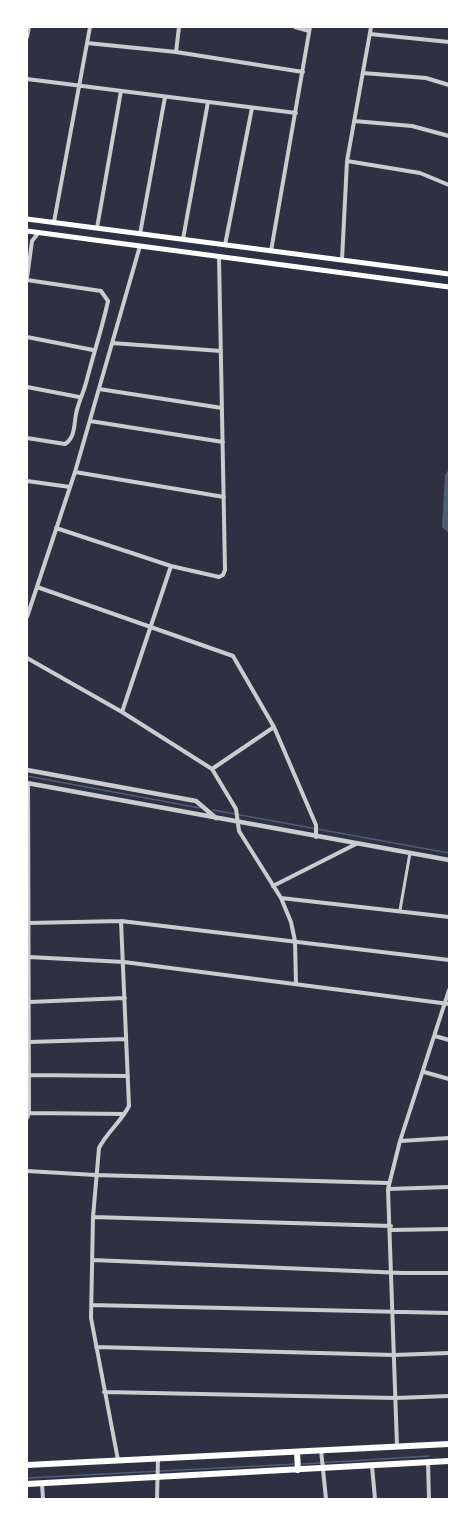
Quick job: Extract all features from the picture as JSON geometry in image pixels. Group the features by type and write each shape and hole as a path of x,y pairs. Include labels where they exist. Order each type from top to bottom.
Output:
{"main road":[{"path":"27,219 449,274"},
{"path":"27,231 449,287"},
{"path":"305,269 307,256"},
{"path":"27,1465 118,1460 158,1462 449,1444"},
{"path":"297,1454 298,1469"},
{"path":"27,1484 157,1475 449,1461"}],"street":[{"path":"27,36 29,27"},
{"path":"54,222 90,27"},
{"path":"176,52 179,27"},
{"path":"271,251 310,29 295,27"},
{"path":"342,260 348,161 371,27"},
{"path":"370,34 449,42"},
{"path":"87,43 176,52 303,72"},
{"path":"363,73 426,78 449,85"},
{"path":"27,80 296,113"},
{"path":"97,228 122,92"},
{"path":"140,234 165,97"},
{"path":"183,239 208,102"},
{"path":"225,245 252,108"},
{"path":"354,121 412,126 449,136"},
{"path":"348,161 420,173 449,186"},
{"path":"27,438 65,444 69,442 79,397 85,387 93,350 99,339 108,301 101,291 27,279 32,241 39,232"},
{"path":"27,617 75,472 140,246"},
{"path":"56,528 171,566 219,577 223,575 225,570 219,257"},
{"path":"27,337 93,350"},
{"path":"112,343 221,351"},
{"path":"27,387 79,397"},
{"path":"99,389 222,408"},
{"path":"90,421 223,442"},
{"path":"75,472 224,497"},
{"path":"27,481 70,487"},
{"path":"122,712 171,566"},
{"path":"37,587 151,625 233,656 274,727 316,831"},
{"path":"27,658 122,712 212,769 238,818 239,831 281,898 295,941 296,984"},
{"path":"212,769 274,727"},
{"path":"27,770 196,801 217,819"},
{"path":"27,1118 29,923 27,783 217,819 238,818 316,831 356,844 449,861"},
{"path":"273,886 356,844"},
{"path":"400,910 410,854"},
{"path":"281,898 449,917"},
{"path":"29,923 121,921 449,960"},
{"path":"118,1460 96,1347 91,1305 95,1175 99,1148 129,1106 121,921"},
{"path":"29,957 124,962 447,1003"},
{"path":"397,1446 388,1190 400,1141 447,1003 449,990"},
{"path":"29,1002 125,998"},
{"path":"435,1036 449,1040"},
{"path":"29,1042 126,1039"},
{"path":"28,1072 128,1076"},
{"path":"424,1072 449,1079"},
{"path":"28,1113 125,1114"},
{"path":"400,1141 449,1138"},
{"path":"27,1170 95,1175 389,1183"},
{"path":"388,1190 449,1187"},
{"path":"93,1217 449,1229"},
{"path":"92,1260 449,1273"},
{"path":"91,1305 449,1313"},
{"path":"96,1347 394,1355 449,1353"},
{"path":"104,1392 395,1398 449,1395"},
{"path":"321,1453 326,1499"},
{"path":"157,1499 158,1462"},
{"path":"428,1463 429,1499"},
{"path":"372,1466 375,1499"},
{"path":"42,1483 43,1499"}],"water":[{"path":"449,469 449,533 442,527 445,475"}],"waterway":[{"path":"27,776 200,808"},
{"path":"213,810 449,853"},
{"path":"302,1464 429,1456"},
{"path":"27,1478 297,1464"}]}
